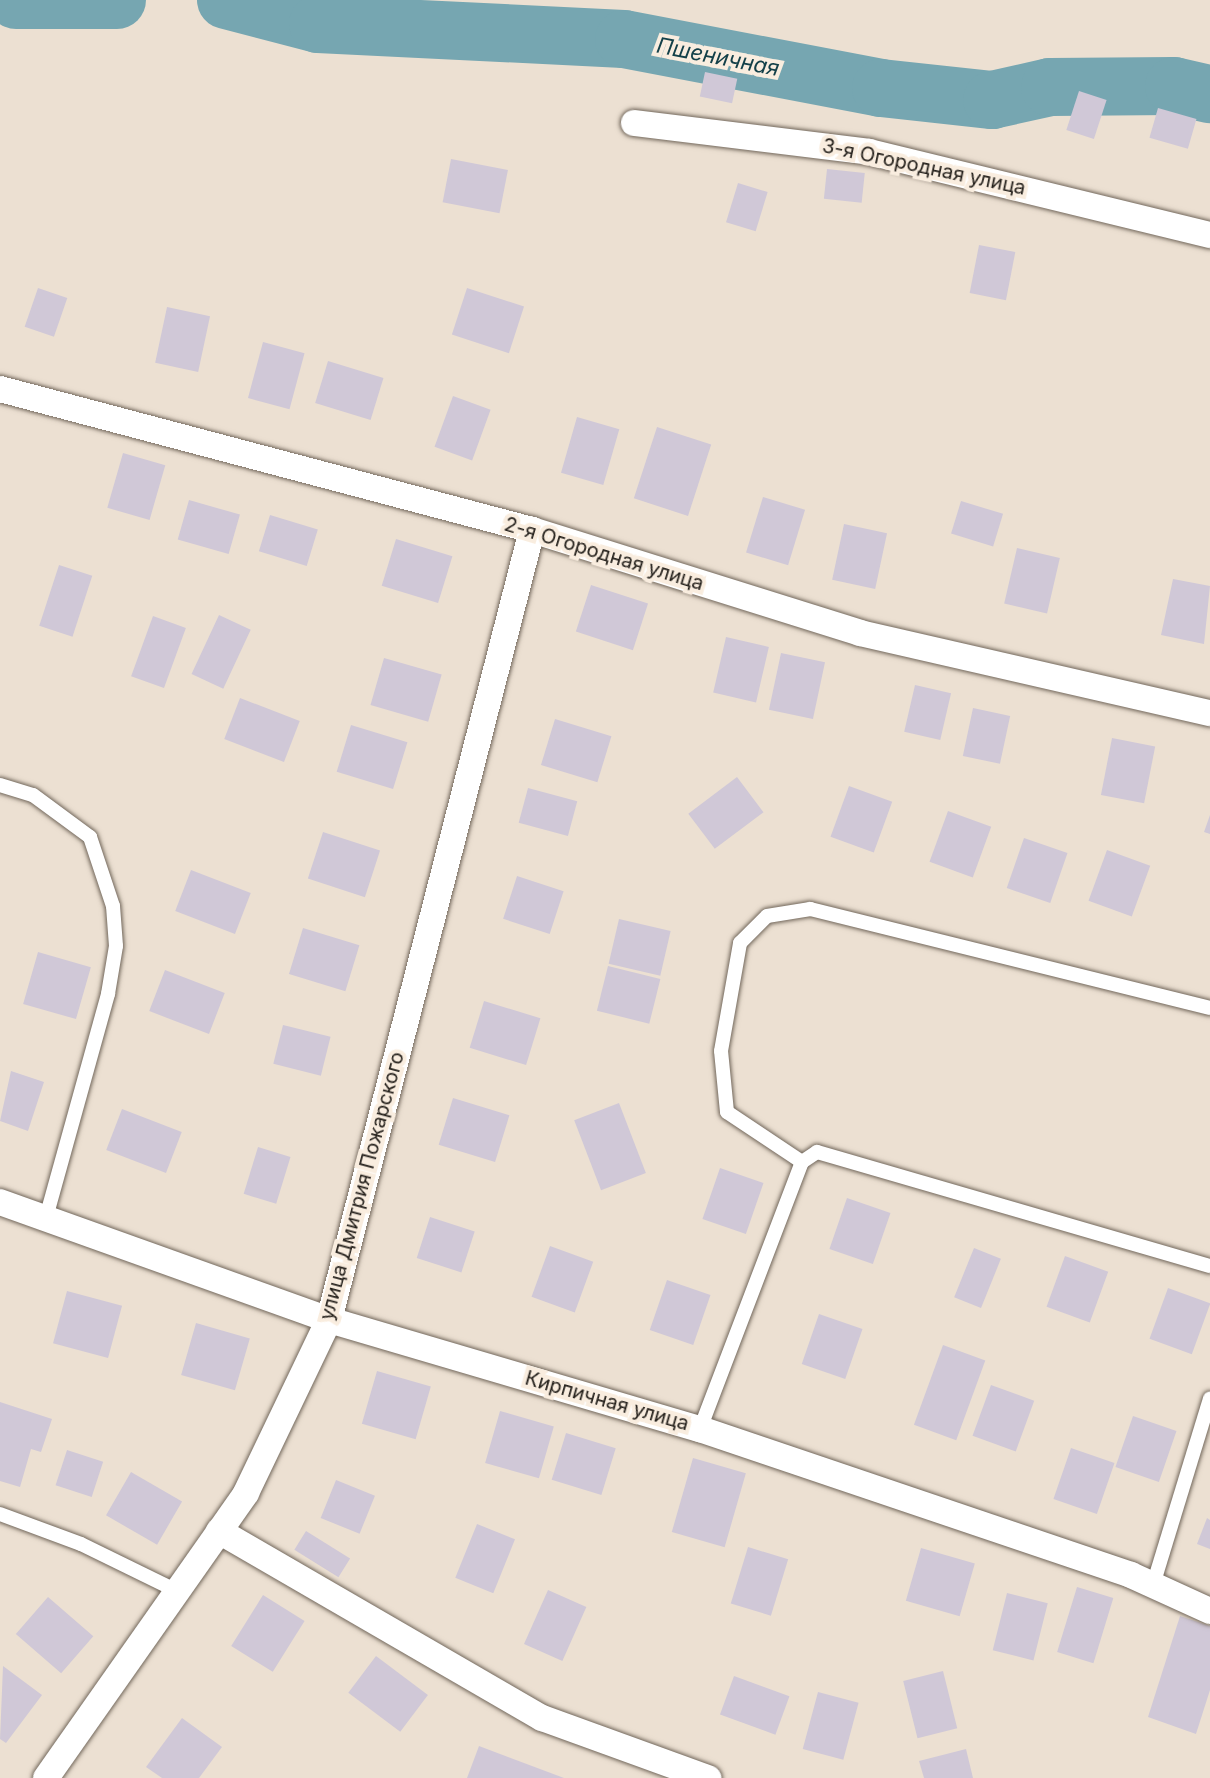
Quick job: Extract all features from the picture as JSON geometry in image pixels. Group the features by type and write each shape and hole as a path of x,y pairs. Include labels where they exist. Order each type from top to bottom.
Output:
{"street":[{"name":"3-я Огородная улица","path":"634,123 869,152 1210,235"},
{"name":"2-я Огородная улица","path":"0,389 532,530 860,633 1210,713"},
{"name":"улица Дмитрия Пожарского","path":"46,1778 246,1493 329,1320 532,530"},
{"name":"Кирпичная улица","path":"0,1202 329,1320 700,1429 1153,1585 1210,1611"},
{"path":"219,1531 542,1718 708,1778"}],"lane":[{"path":"0,785 33,795 90,837 113,906 116,946 108,994 46,1218"},
{"path":"802,1162 727,1112 721,1051 740,943 767,916 810,909 1210,1008"},
{"path":"700,1429 802,1162 817,1152 1210,1266"},
{"path":"1153,1585 1210,1399"},
{"path":"0,1514 81,1544 177,1591"}],"building":[{"path":"705,72 737,79 732,103 700,96"},
{"path":"1079,91 1107,100 1094,139 1066,130"},
{"path":"1158,108 1196,119 1188,149 1149,138"},
{"path":"451,159 508,170 500,213 443,202"},
{"path":"827,169 865,173 862,203 824,199"},
{"path":"738,183 768,192 756,231 726,222"},
{"path":"979,245 1015,252 1006,300 970,293"},
{"path":"38,288 67,298 54,337 25,327"},
{"path":"467,288 524,307 509,353 452,335"},
{"path":"167,307 210,316 198,372 155,363"},
{"path":"263,342 305,353 290,409 248,398"},
{"path":"328,361 383,378 371,420 315,403"},
{"path":"453,396 491,410 472,460 435,447"},
{"path":"577,417 619,429 603,485 561,473"},
{"path":"657,427 711,445 688,516 634,498"},
{"path":"123,453 165,465 150,520 107,508"},
{"path":"763,497 805,510 788,565 746,552"},
{"path":"189,500 240,515 229,554 178,539"},
{"path":"961,501 1003,514 993,546 951,534"},
{"path":"270,515 318,530 307,566 259,551"},
{"path":"844,524 887,533 875,589 832,580"},
{"path":"396,539 452,556 438,603 382,586"},
{"path":"1017,548 1060,558 1047,613 1004,604"},
{"path":"59,565 92,576 73,637 39,626"},
{"path":"1173,579 1210,586 1204,644 1161,635"},
{"path":"591,585 648,604 633,650 576,632"},
{"path":"219,615 251,630 223,689 192,674"},
{"path":"153,616 186,628 164,688 131,676"},
{"path":"726,637 769,647 756,702 713,693"},
{"path":"781,653 825,662 813,719 769,710"},
{"path":"384,658 442,675 428,722 370,705"},
{"path":"915,685 951,693 940,740 904,732"},
{"path":"240,698 300,721 284,762 224,739"},
{"path":"973,708 1010,716 1000,764 963,756"},
{"path":"555,719 611,736 597,782 541,765"},
{"path":"351,725 407,742 393,789 337,772"},
{"path":"1112,738 1155,746 1144,803 1101,795"},
{"path":"737,777 763,812 715,849 688,814"},
{"path":"849,786 892,802 874,852 831,837"},
{"path":"528,788 577,801 568,836 519,823"},
{"path":"948,811 991,827 973,877 930,862"},
{"path":"1210,815 1210,834 1204,832"},
{"path":"323,832 380,851 365,897 308,879"},
{"path":"1024,838 1067,853 1050,903 1007,888"},
{"path":"1107,850 1150,866 1132,916 1089,901"},
{"path":"191,870 251,893 235,934 175,911"},
{"path":"517,876 564,891 550,934 503,919"},
{"path":"619,919 671,931 660,976 609,964"},
{"path":"303,928 359,945 345,991 289,974"},
{"path":"38,952 91,967 76,1019 23,1004"},
{"path":"608,966 660,979 649,1024 597,1011"},
{"path":"165,970 225,993 209,1034 149,1011"},
{"path":"484,1001 540,1018 526,1065 470,1048"},
{"path":"283,1025 331,1037 321,1076 273,1064"},
{"path":"11,1071 44,1082 28,1131 0,1121"},
{"path":"453,1098 509,1115 495,1162 439,1145"},
{"path":"619,1103 646,1173 601,1190 574,1120"},
{"path":"122,1109 182,1132 166,1173 106,1150"},
{"path":"258,1147 291,1157 276,1204 244,1194"},
{"path":"720,1168 763,1183 746,1234 702,1219"},
{"path":"847,1198 890,1213 873,1264 829,1249"},
{"path":"430,1217 475,1232 461,1272 417,1258"},
{"path":"550,1246 593,1262 575,1312 532,1297"},
{"path":"974,1248 1001,1259 981,1308 954,1297"},
{"path":"1065,1256 1108,1272 1090,1322 1047,1307"},
{"path":"667,1280 710,1295 693,1345 650,1330"},
{"path":"1168,1288 1210,1303 1192,1354 1150,1339"},
{"path":"67,1291 122,1306 108,1358 53,1343"},
{"path":"819,1314 862,1329 845,1379 802,1364"},
{"path":"196,1323 250,1338 235,1390 181,1375"},
{"path":"943,1345 985,1360 956,1440 914,1425"},
{"path":"377,1371 431,1386 416,1439 362,1424"},
{"path":"991,1385 1034,1401 1016,1451 973,1436"},
{"path":"0,1402 52,1419 41,1452 31,1449 20,1487 0,1481"},
{"path":"500,1411 554,1426 539,1478 485,1463"},
{"path":"1133,1416 1176,1431 1159,1482 1115,1467"},
{"path":"566,1433 616,1448 601,1495 552,1480"},
{"path":"1071,1448 1114,1463 1097,1514 1053,1499"},
{"path":"67,1450 103,1462 92,1497 56,1485"},
{"path":"693,1458 746,1473 725,1547 672,1532"},
{"path":"131,1472 182,1502 157,1545 106,1515"},
{"path":"336,1480 375,1496 360,1534 321,1518"},
{"path":"1207,1518 1210,1520 1210,1549 1197,1544"},
{"path":"477,1524 515,1539 493,1593 455,1578"},
{"path":"306,1531 350,1559 338,1577 294,1550"},
{"path":"748,1547 788,1559 771,1616 731,1603"},
{"path":"921,1548 975,1563 960,1616 906,1601"},
{"path":"1077,1587 1113,1598 1093,1663 1057,1652"},
{"path":"548,1590 586,1607 562,1661 524,1644"},
{"path":"1007,1593 1048,1603 1033,1660 993,1650"},
{"path":"263,1595 305,1621 273,1672 231,1646"},
{"path":"48,1597 93,1636 61,1673 16,1634"},
{"path":"1180,1616 1210,1626 1210,1690 1196,1734 1148,1717"},
{"path":"376,1656 428,1695 400,1732 348,1693"},
{"path":"3,1666 42,1695 6,1743 0,1739"},
{"path":"943,1671 957,1728 917,1738 903,1681"},
{"path":"734,1676 789,1696 775,1735 720,1715"},
{"path":"818,1692 859,1703 843,1760 803,1749"},
{"path":"182,1718 222,1747 199,1778 162,1778 146,1767"},
{"path":"479,1746 564,1778 467,1778"},
{"path":"966,1749 973,1778 924,1778 919,1761"}],"waterway":[{"name":"Пшеничная","path":"16,0 117,0"},
{"name":"Пшеничная","path":"226,0 318,24 624,39 881,88 992,100 1050,87 1174,86 1210,94"}]}
